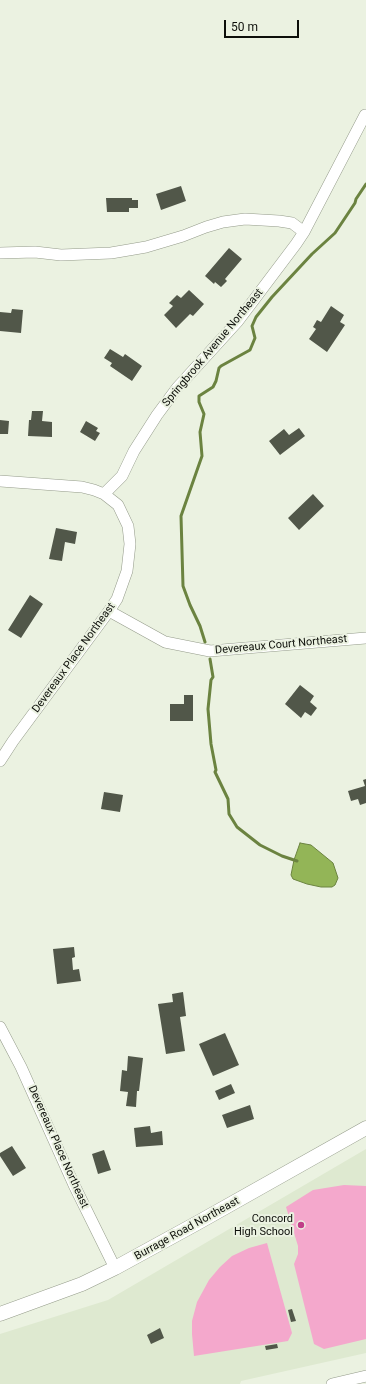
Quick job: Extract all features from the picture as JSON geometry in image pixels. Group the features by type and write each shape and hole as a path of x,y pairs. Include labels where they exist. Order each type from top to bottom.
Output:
{"street":[{"name":"Springbrook Avenue Northeast","path":"104,494 122,476 134,451 157,415 177,388 238,321 296,244 304,232 365,115"},
{"path":"0,253 35,252 61,255 111,253 146,247 223,222 245,219 278,221 292,224 304,232"},
{"name":"Devereaux Place Northeast","path":"0,481 82,487 104,494 118,505 128,526 130,544 127,571 120,592 110,611 13,741 0,761"},
{"name":"Devereaux Court Northeast","path":"110,611 165,642 210,651 366,638"},
{"name":"Devereaux Place Northeast","path":"0,1027 21,1067 74,1185 115,1268"},
{"name":"Burrage Road Northeast","path":"0,1314 82,1284 115,1268 366,1128"},
{"path":"332,1384 366,1376"}],"shaded area":[{"path":"300,843 311,845 333,863 338,878 335,885 332,887 321,887 293,879 291,875"},
{"name":"Concord High School","path":"366,1149 366,1353 241,1381 240,1384 0,1384 0,1334 108,1300"},
{"path":"344,1185 366,1186 366,1339 324,1349 314,1344 294,1264 298,1254 298,1246 286,1207 313,1190"},
{"path":"267,1243 292,1333 288,1341 194,1356 192,1321 197,1302 209,1280 232,1256 249,1248"}],"building":[{"path":"181,186 186,201 161,210 156,194"},
{"path":"106,198 132,198 132,200 138,200 138,208 129,208 129,212 107,212"},
{"path":"229,248 242,259 225,279 227,281 221,287 215,282 214,284 205,276"},
{"path":"189,290 204,304 193,316 190,314 176,328 164,315 173,306 169,303 177,295 181,298"},
{"path":"331,306 344,315 340,322 345,325 327,352 309,339 316,329 313,327 317,320 321,322"},
{"path":"12,309 23,310 21,333 0,331 0,312 11,313"},
{"path":"110,349 123,357 125,354 142,366 132,381 110,366 112,363 104,358"},
{"path":"32,411 43,411 42,421 52,422 52,437 28,436 29,420 31,420"},
{"path":"0,420 9,421 8,434 0,434"},
{"path":"86,421 98,428 96,431 100,433 95,441 80,432"},
{"path":"299,428 305,436 280,455 269,441 284,429 289,435"},
{"path":"313,494 324,506 299,530 288,518"},
{"path":"56,528 77,532 75,544 65,542 62,561 49,559"},
{"path":"30,595 43,604 21,638 8,630"},
{"path":"300,685 314,696 310,702 317,708 311,716 305,712 301,718 285,704"},
{"path":"184,695 193,695 193,721 170,721 170,704 184,704"},
{"path":"366,779 366,803 360,805 358,799 351,801 348,791 365,786 363,780"},
{"path":"104,792 123,795 120,812 101,809"},
{"path":"74,947 75,957 72,958 73,970 79,969 81,981 57,984 53,949"},
{"path":"183,992 186,1016 180,1017 185,1051 166,1054 158,1004 173,1002 172,994"},
{"path":"225,1033 239,1065 213,1076 199,1044"},
{"path":"128,1056 143,1058 139,1091 137,1091 136,1107 126,1106 128,1092 120,1091 122,1070 127,1071"},
{"path":"231,1084 235,1093 219,1100 215,1091"},
{"path":"250,1105 254,1119 227,1128 222,1115"},
{"path":"150,1126 151,1133 162,1131 163,1145 136,1147 134,1128"},
{"path":"12,1146 26,1168 13,1176 0,1156 0,1153"},
{"path":"104,1150 111,1170 98,1174 92,1154"},
{"path":"292,1309 296,1321 291,1322 288,1310"},
{"path":"160,1328 164,1338 151,1344 147,1335"},
{"path":"277,1344 278,1348 266,1350 265,1346"}],"waterway":[{"path":"205,642 183,586 181,516 202,456 200,432 204,414 199,402 199,396 213,387 221,366 250,350 255,338 252,326 256,317 272,297 312,254 335,233 366,184"},
{"path":"210,659 213,677 211,680 208,709 211,744 216,770 215,772 228,799 229,814 237,827 260,845 282,856 297,861"}],"place":[{"name":"Concord High School","path":"301,1225"}]}
